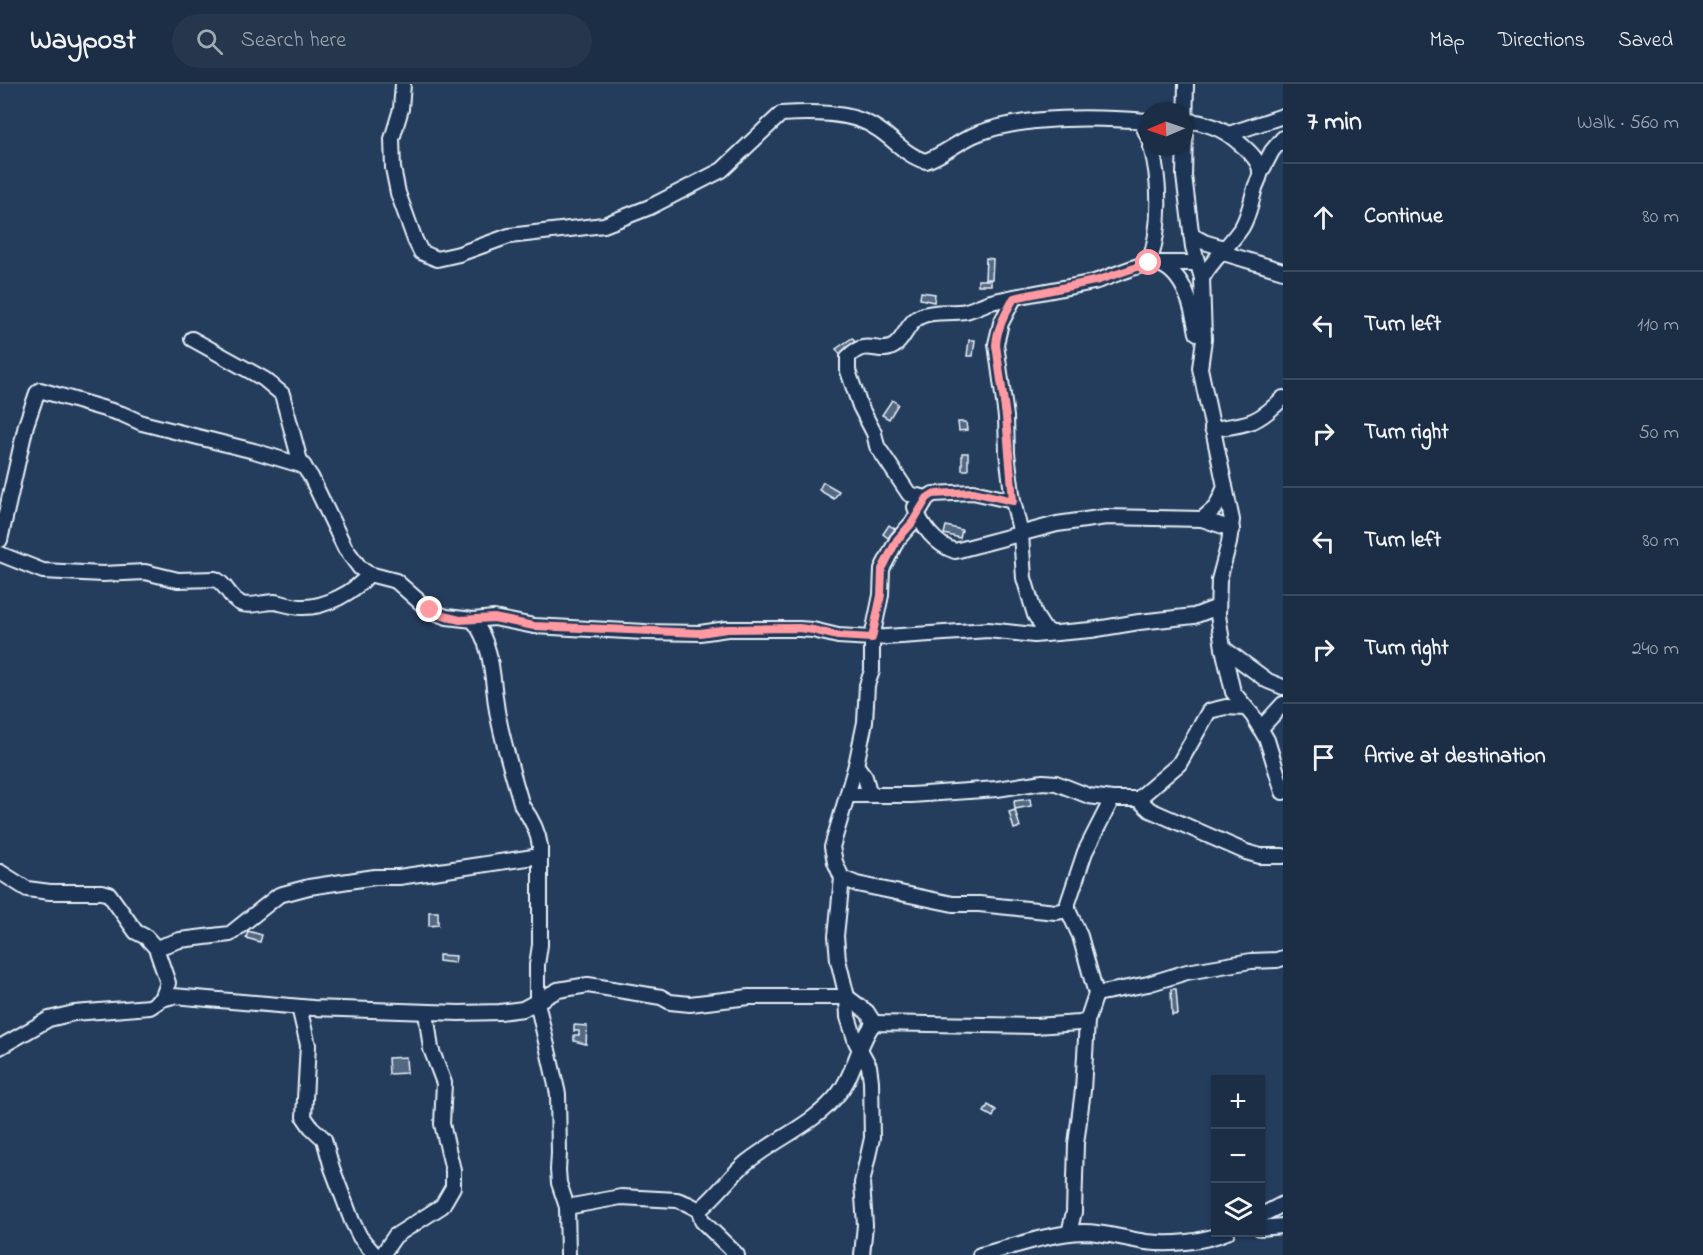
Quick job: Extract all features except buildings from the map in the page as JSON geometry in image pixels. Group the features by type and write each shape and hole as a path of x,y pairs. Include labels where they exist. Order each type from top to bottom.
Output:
{"street":[{"path":"404,84 401,109 392,139 393,168 398,193 414,240 421,252 437,259 459,254 509,236 604,225 650,207 722,170 781,114 819,112 864,122 876,127 911,154 926,161 941,155 969,137 993,128 1041,121 1118,118 1139,120"},
{"path":"1186,90 1195,112 1205,124"},
{"path":"1229,134 1283,116"},
{"path":"1193,124 1205,124 1229,134 1257,161 1260,174"},
{"path":"1202,278 1241,228 1252,206 1260,174 1272,151 1283,138"},
{"path":"1154,263 1158,223 1156,156"},
{"path":"1184,156 1184,176 1191,235 1202,278 1204,327 1200,373 1232,520 1232,529 1221,567 1218,607 1223,648 1233,692 1261,728 1274,759 1283,792"},
{"path":"1191,235 1222,250 1283,271"},
{"path":"1197,263 1154,263 1099,280 988,303 965,311 936,312 920,317 908,325 895,346 886,349 861,347 848,357 848,371 877,446 909,494 918,514 935,540 944,548 955,551 1057,524 1106,517 1202,519 1232,529"},
{"path":"1154,263 1169,270 1181,283 1194,314 1201,356"},
{"path":"1014,298 997,333 996,345 1006,417 1013,501 1021,534 1024,578 1035,615 1044,628 1052,633"},
{"path":"192,339 264,379 282,394 304,466 345,548 360,568 369,574 396,581 435,614 460,620 494,618 534,626 700,633 727,629 799,628 838,636 872,638 988,630 1034,635 1091,630 1194,616 1218,607"},
{"path":"0,540 27,425 40,390 122,414 142,423 304,466"},
{"path":"1212,429 1246,424 1260,419 1283,398"},
{"path":"1202,519 1215,507 1225,488"},
{"path":"862,1255 864,1225 862,1183 872,1138 870,1071 856,1042 848,1017 847,996 836,947 842,878 832,848 856,765 865,722 867,685 872,671 872,638 881,595 882,569 897,540 918,514 927,498 933,494 973,492 1013,501"},
{"path":"909,494 927,498"},
{"path":"0,554 43,571 103,574 145,572 178,580 215,579 237,601 246,605 274,602 297,607 313,606 339,598 363,582 369,574"},
{"path":"1194,616 1220,626"},
{"path":"473,620 481,631 489,650 498,720 522,806 529,815 538,837 540,856 537,1002 558,1094 560,1146 558,1177 567,1207 568,1255"},
{"path":"1223,648 1268,681 1283,687"},
{"path":"1261,728 1283,704"},
{"path":"848,795 911,795 997,789 1042,782 1056,783 1089,796 1138,799 1179,764 1209,711 1226,707 1245,708"},
{"path":"856,765 865,777 870,795"},
{"path":"1069,1233 1074,1212 1076,1144 1083,1090 1087,1021 1096,994 1078,928 1068,910 1069,895 1082,861 1112,799"},
{"path":"1138,799 1150,810 1246,852 1260,856 1283,856"},
{"path":"156,948 180,940 230,933 279,896 309,887 375,877 399,877 540,856"},
{"path":"0,872 22,888 35,891 105,892 114,899 136,932 146,937 156,948 168,983 162,999"},
{"path":"842,878 857,884 953,904 979,904 1056,912 1068,910"},
{"path":"1096,994 1148,984 1187,972 1283,958"},
{"path":"0,1047 49,1019 74,1013 150,1007 162,999 173,996 299,1007 426,1012 500,1012 523,1009 558,990 588,985 661,996 670,1002 690,1004 749,997 847,996 867,1012 874,1023"},
{"path":"299,1007 308,1045 303,1117 310,1127 324,1139 332,1168 352,1221 360,1237 375,1255"},
{"path":"382,1255 395,1236 442,1206 453,1187 453,1170 442,1124 444,1083 431,1049 426,1012"},
{"path":"874,1023 1035,1026 1087,1021"},
{"path":"699,1210 710,1202 745,1163 804,1124 840,1092 861,1050 866,1033 874,1023"},
{"path":"567,1207 621,1197 677,1200 699,1210 702,1221 737,1255"},
{"path":"1265,1213 1283,1204"},
{"path":"1265,1228 1283,1226"},
{"path":"980,1255 1069,1233 1085,1232 1146,1242 1170,1243 1215,1237"}],"route":[{"path":"430,610 435,614 460,620 494,618 534,626 700,633 727,629 799,628 850,638 872,638 881,595 882,569 897,540 912,523 927,498 933,494 973,492 1013,501 1007,453 1006,417 996,345 997,333 1014,298 1113,277 1149,263"}]}
